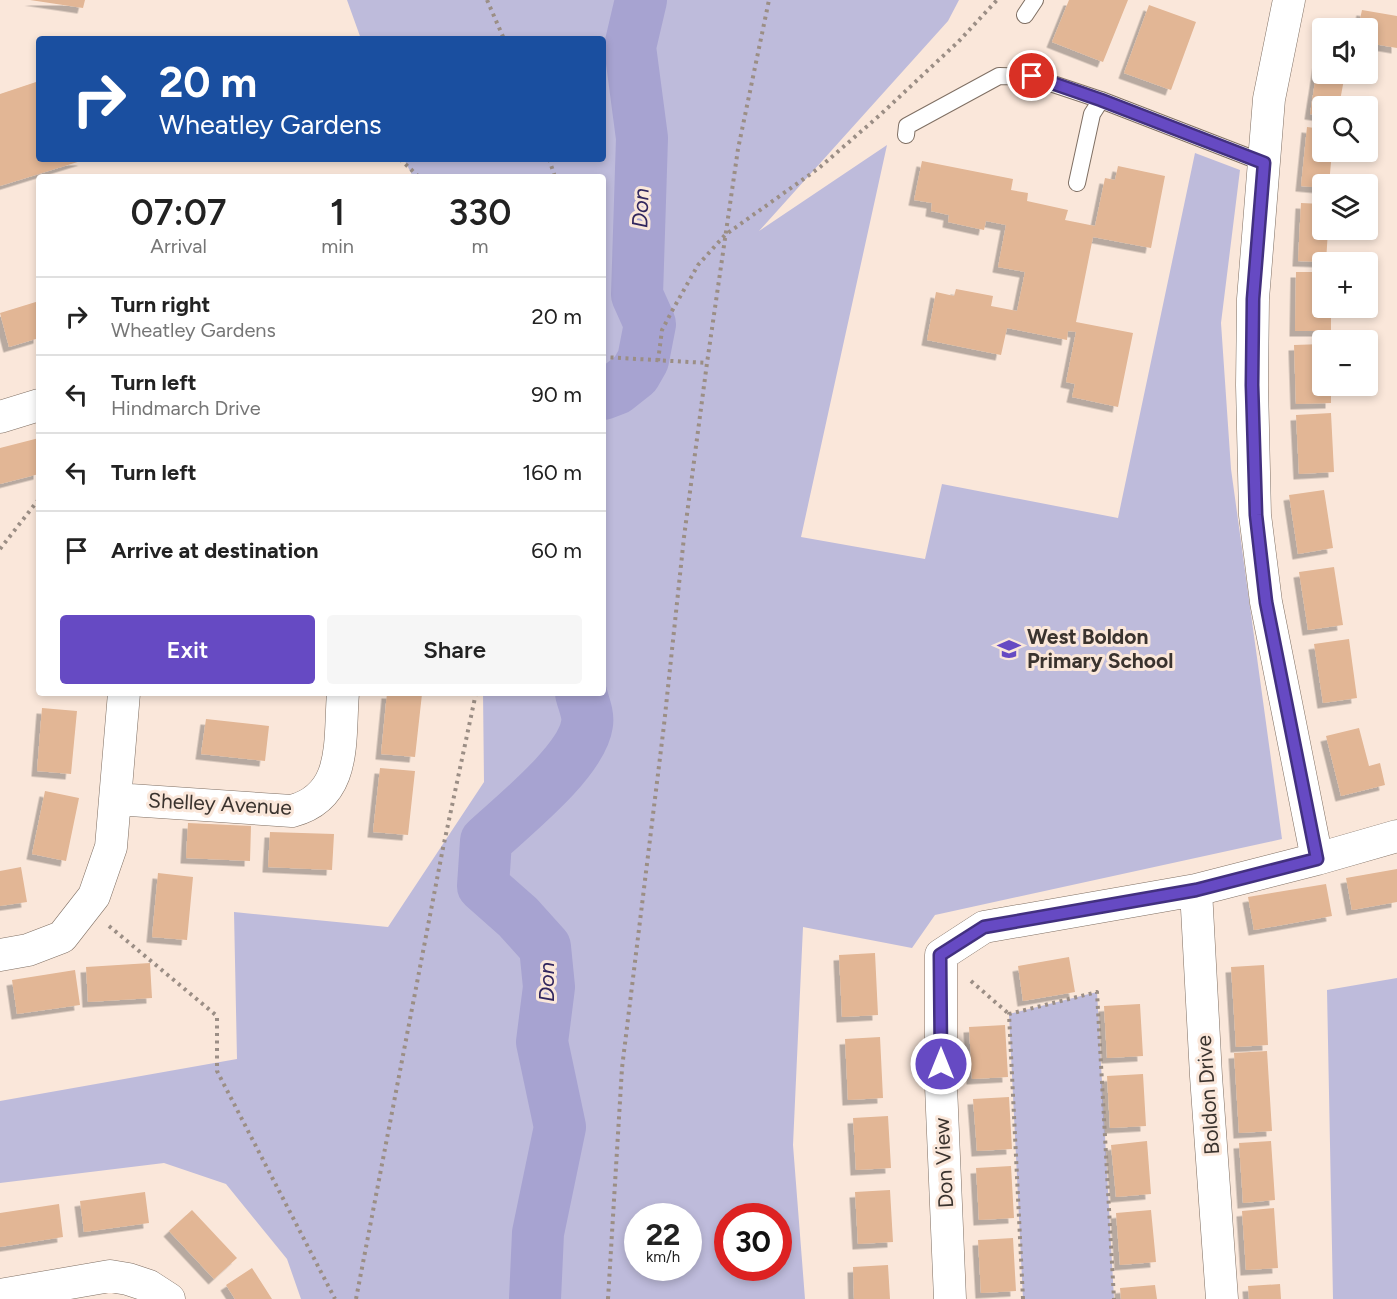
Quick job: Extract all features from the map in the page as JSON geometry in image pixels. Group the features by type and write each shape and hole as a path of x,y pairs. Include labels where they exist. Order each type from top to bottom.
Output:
{"street":[{"path":"1289,0 1269,99 1253,299 1252,385 1256,515 1266,602 1317,859"},
{"path":"0,417 36,406"},
{"path":"0,955 27,951 62,938 94,896 111,847 124,696"},
{"name":"Shelley Avenue","path":"115,799 292,811 308,807 331,785 337,767 343,696"},
{"path":"940,955 984,927 1196,890 1397,836"},
{"name":"Boldon Drive","path":"1196,890 1206,1076 1222,1299"},
{"name":"Don View","path":"940,955 941,1086 950,1299"},
{"path":"0,1295 110,1276 128,1278 149,1286 169,1299"}],"lane":[{"path":"1025,15 1035,0"},
{"path":"906,135 907,126 999,76 1032,76 1264,163"},
{"path":"1077,183 1092,114 1101,100"}],"path":[{"path":"487,0 503,36"},
{"path":"608,1299 622,1068 664,725 684,537 738,149 769,0"},
{"path":"658,361 662,330 672,311 698,265 725,235 819,168 958,42 997,0"},
{"path":"403,162 416,174"},
{"path":"606,357 707,363"},
{"path":"0,549 36,503"},
{"path":"356,1299 443,848 475,696"},
{"path":"86,906 217,1016 217,1071 335,1299"},
{"path":"940,955 1009,1014 1023,1299"},
{"path":"1009,1014 1097,992 1114,1299"}],"shaded area":[{"path":"347,0 959,0 948,21 759,231 887,145 801,537 925,559 942,484 1118,518 1195,153 1240,170 1221,323 1231,469 1282,839 935,915 912,948 803,927 793,1145 805,1299 301,1299 287,1259 226,1184 164,1163 0,1183 0,1101 237,1059 234,912 388,927 484,782 483,696 606,696 606,174 412,174 406,162 606,162 606,36 360,36"},
{"path":"1397,978 1397,1299 1333,1299 1327,990"},
{"path":"1097,992 1114,1299 1023,1299 1009,1014"}],"building":[{"path":"30,0 85,0 83,8"},
{"path":"1069,0 1128,0 1103,62 1052,42"},
{"path":"1149,5 1196,22 1171,90 1124,73"},
{"path":"1362,10 1397,16 1397,48 1378,45 1378,18 1360,18"},
{"path":"36,82 36,162 78,162 0,186 0,94"},
{"path":"1315,84 1343,84 1341,96 1313,96"},
{"path":"1307,127 1312,128 1312,162 1331,162 1330,174 1312,174 1312,187 1301,186"},
{"path":"922,161 1013,179 1011,190 1028,193 1027,201 1068,210 1065,220 1095,226 1105,178 1115,180 1118,166 1165,176 1151,248 1093,237 1076,322 1133,333 1118,407 1072,397 1075,384 1066,382 1076,332 1068,331 1067,340 1007,328 1001,355 927,340 936,292 954,296 956,289 993,296 991,306 1017,311 1025,272 998,267 1006,225 986,221 984,230 948,222 949,215 931,211 932,203 914,200"},
{"path":"1301,203 1312,204 1312,240 1327,240 1327,252 1312,252 1312,262 1298,261"},
{"path":"1296,272 1312,272 1312,318 1331,318 1331,330 1295,331"},
{"path":"36,302 36,339 9,347 0,313"},
{"path":"1312,344 1312,396 1331,396 1331,403 1296,404 1294,345"},
{"path":"1331,413 1334,472 1299,474 1296,415"},
{"path":"36,439 36,475 0,484 0,448"},
{"path":"1324,490 1333,548 1298,554 1289,495"},
{"path":"1334,567 1343,625 1308,630 1299,572"},
{"path":"1349,639 1357,698 1323,703 1314,644"},
{"path":"387,696 422,696 415,757 381,754"},
{"path":"42,708 77,711 71,774 37,771"},
{"path":"206,719 269,726 265,761 201,754"},
{"path":"1359,728 1369,766 1380,763 1385,785 1341,796 1326,736"},
{"path":"380,768 415,771 408,835 373,832"},
{"path":"45,791 79,798 66,861 32,854"},
{"path":"188,823 251,826 250,861 186,858"},
{"path":"270,832 334,834 332,870 268,867"},
{"path":"21,867 27,902 0,906 0,871"},
{"path":"1397,869 1397,902 1352,910 1346,878"},
{"path":"158,873 193,877 187,940 152,937"},
{"path":"1326,884 1332,916 1254,930 1248,897"},
{"path":"875,953 878,1015 842,1017 839,955"},
{"path":"1069,957 1075,992 1023,1001 1018,966"},
{"path":"150,963 152,998 88,1002 86,967"},
{"path":"1264,965 1268,1045 1236,1047 1231,967"},
{"path":"75,970 80,1005 17,1014 12,980"},
{"path":"1140,1004 1143,1056 1107,1058 1104,1006"},
{"path":"1005,1025 1008,1077 972,1079 969,1027"},
{"path":"880,1037 883,1098 848,1100 845,1039"},
{"path":"1267,1051 1272,1131 1239,1133 1234,1053"},
{"path":"1143,1074 1146,1126 1110,1128 1107,1076"},
{"path":"1009,1097 1012,1149 977,1151 973,1099"},
{"path":"888,1116 891,1168 856,1170 853,1118"},
{"path":"1147,1141 1151,1194 1116,1197 1111,1145"},
{"path":"1271,1141 1275,1200 1243,1203 1239,1143"},
{"path":"1011,1166 1014,1218 979,1220 976,1168"},
{"path":"890,1190 893,1242 858,1244 855,1192"},
{"path":"145,1192 149,1223 84,1232 80,1201"},
{"path":"59,1204 63,1237 0,1247 0,1213"},
{"path":"1274,1208 1278,1268 1246,1270 1242,1211"},
{"path":"192,1210 237,1258 214,1279 169,1231"},
{"path":"1151,1210 1156,1262 1120,1265 1116,1213"},
{"path":"1013,1238 1016,1291 981,1293 978,1240"},
{"path":"888,1265 890,1299 854,1299 853,1267"},
{"path":"252,1268 272,1299 235,1299 226,1285"},
{"path":"1280,1284 1281,1299 1249,1299 1248,1286"},
{"path":"1155,1285 1157,1299 1121,1299 1120,1288"}],"waterway":[{"name":"Don","path":"606,393 616,389 635,374 643,360 650,324 637,295 642,138 630,47 641,0"},
{"name":"Don","path":"535,1299 538,1233 560,1127 542,1042 549,987 545,947 518,917 483,886 486,841 545,787 573,754 582,739 587,724 587,713 582,696"}],"place":[{"name":"West Boldon Primary School","path":"1009,649"}],"route":[{"path":"941,1064 940,955 984,927 1196,890 1317,859 1266,602 1256,515 1252,385 1253,299 1264,163 1032,76"}]}
